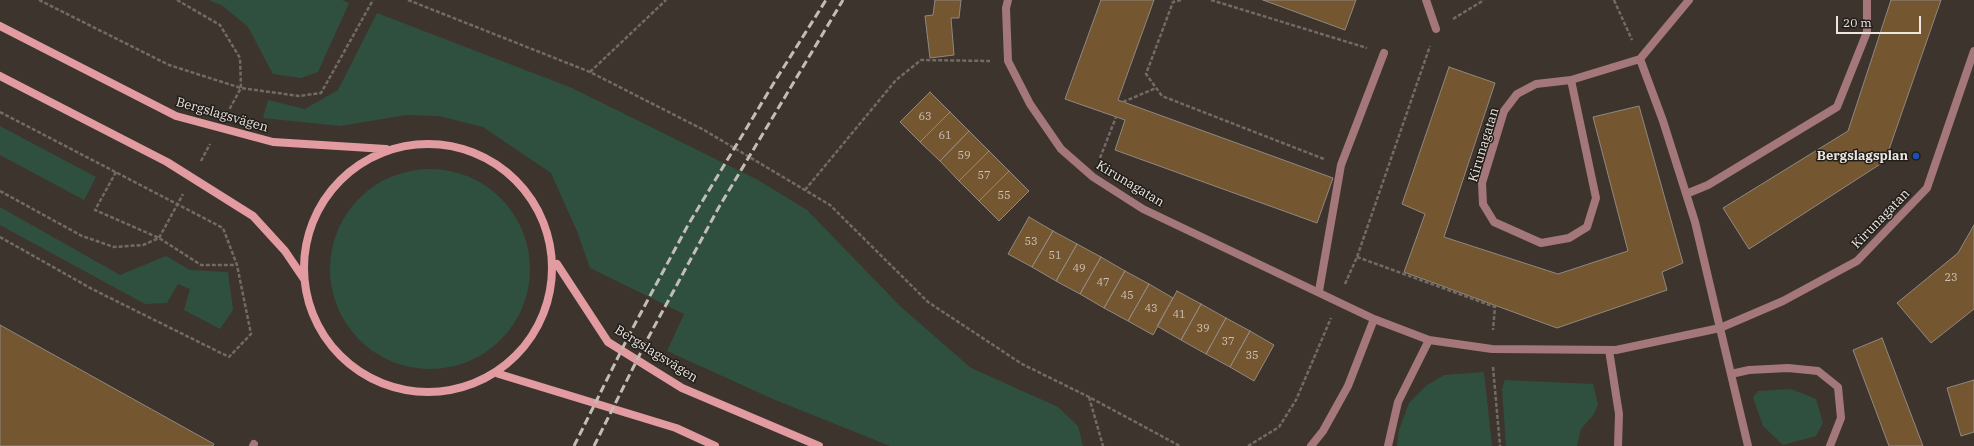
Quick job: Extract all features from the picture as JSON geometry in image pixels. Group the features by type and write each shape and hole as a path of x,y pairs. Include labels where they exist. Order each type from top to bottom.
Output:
{"main road":[{"name":"Bergslagsvägen","path":"0,26 176,116 273,142 386,149 427,145 465,149 500,170 521,189 539,211 557,264 608,342 682,388 820,446"},
{"path":"0,76 167,162 253,216 285,251 304,279"},
{"path":"386,149 349,171 319,206 306,247 304,279 311,315 320,332 340,352 381,383 413,391 441,394 499,374 528,344 540,324 557,264"},
{"path":"499,374 676,428 715,446"}],"street":[{"name":"Kirunagatan","path":"1008,0 1006,8 1008,61 1030,104 1061,148 1093,177 1143,209 1338,300 1374,319 1429,340 1492,349 1616,350 1720,328 1783,301 1857,261 1927,188 1974,51"},
{"path":"1426,0 1436,29"},
{"path":"1690,0 1640,59 1663,121 1695,222 1748,446"},
{"path":"1686,194 1708,185 1837,107 1867,32 1867,0"},
{"path":"1319,291 1341,165 1384,53"},
{"name":"Kirunagatan","path":"1571,80 1596,198 1587,227 1569,238 1541,243 1494,222 1483,204 1482,183 1504,111 1516,94 1536,84 1571,80 1640,59"},
{"path":"1311,446 1323,431 1348,386 1374,319"},
{"path":"1388,446 1398,402 1429,340"},
{"path":"1609,350 1619,414 1618,446"},
{"path":"1731,374 1749,370 1788,368 1818,372 1838,387 1841,418 1830,446"}],"path":[{"path":"39,0 169,65 241,88 299,96 321,93 373,0"},
{"path":"178,0 220,24 240,58 241,88"},
{"path":"408,0 590,72 704,130 830,205 928,302 1022,364 1089,397 1180,446"},
{"path":"590,72 666,0"},
{"path":"1181,0 1173,2 1146,74 1162,96 1341,165"},
{"path":"1212,0 1384,53"},
{"path":"1248,446 1279,427 1296,400 1356,257 1436,29 1484,0"},
{"path":"1614,0 1640,59"},
{"path":"804,190 896,80 921,60 1008,61"},
{"path":"1123,102 1156,88"},
{"path":"0,112 223,228 237,265 251,334 229,357 92,289 0,237"},
{"path":"1093,177 1116,117"},
{"path":"116,172 95,210 159,238 201,265 237,265"},
{"path":"0,191 82,236 114,246 143,245 159,238"},
{"path":"1089,397 1103,446"}],"green space":[{"path":"209,0 342,0 349,3 318,72 301,78 273,74 248,27 223,6"},
{"path":"377,13 572,88 758,180 807,210 901,307 971,368 1058,407 1078,426 1083,446 890,446 773,399 667,351 684,314 590,268 577,231 551,173 483,127 439,116 406,115 340,126 263,118 268,100 305,109 338,90"},
{"path":"0,126 96,177 84,200 0,155"},
{"path":"430,169 449,171 477,181 493,192 507,206 518,222 522,231 528,250 530,269 528,288 518,316 507,332 493,346 477,357 468,361 449,367 430,369 411,367 383,357 367,346 353,332 342,316 338,307 332,288 330,269 332,250 342,222 353,206 367,192 383,181 392,177 411,171"},
{"path":"0,207 120,275 166,256 190,270 228,272 233,310 220,329 184,310 190,289 178,284 167,303 145,304 0,225"},
{"path":"1484,372 1492,446 1397,446 1399,430 1409,403 1427,385 1444,375"},
{"path":"1505,380 1593,384 1598,404 1594,414 1581,429 1577,446 1506,446 1502,389"},
{"path":"1791,389 1816,399 1823,423 1816,436 1783,445 1763,426 1753,397 1758,391"}],"building":[{"path":"935,0 961,0 959,18 951,18 954,55 930,58 925,16 933,15"},
{"path":"1101,0 1154,0 1118,100 1333,178 1317,223 1115,150 1125,120 1065,99"},
{"path":"1263,0 1356,0 1345,30"},
{"path":"1891,0 1941,0 1885,161 1749,249 1723,208 1848,131"},
{"path":"1449,67 1495,83 1444,237 1558,274 1628,251 1593,117 1639,106 1683,263 1662,272 1667,290 1557,328 1404,272 1425,214 1402,204"},
{"path":"930,92 950,112 920,142 900,122"},
{"path":"950,112 969,131 940,161 920,142"},
{"path":"969,131 989,151 959,181 940,161"},
{"path":"989,151 1009,171 979,201 959,181"},
{"path":"1009,171 1029,191 999,221 979,201"},
{"path":"1029,217 1053,231 1032,267 1008,254"},
{"path":"1974,225 1974,309 1931,343 1897,303 1958,253"},
{"path":"1053,231 1077,244 1056,281 1032,267"},
{"path":"1077,244 1101,257 1080,294 1056,281"},
{"path":"1101,257 1125,271 1104,308 1080,294"},
{"path":"1125,271 1149,284 1128,321 1104,308"},
{"path":"1149,284 1173,298 1153,335 1128,321"},
{"path":"1177,291 1201,304 1181,340 1157,326"},
{"path":"1201,304 1226,318 1206,354 1181,340"},
{"path":"1226,318 1250,331 1230,367 1206,354"},
{"path":"0,325 214,444 213,446 0,446"},
{"path":"1250,331 1274,345 1254,381 1230,367"},
{"path":"1882,338 1923,446 1889,446 1853,350"},
{"path":"1974,380 1974,432 1961,436 1947,388"}],"railway":[{"path":"574,446 629,335 688,225 826,0"},
{"path":"594,446 647,340 719,207 843,0"}],"place":[{"name":"Bergslagsplan","path":"1916,156"}]}
